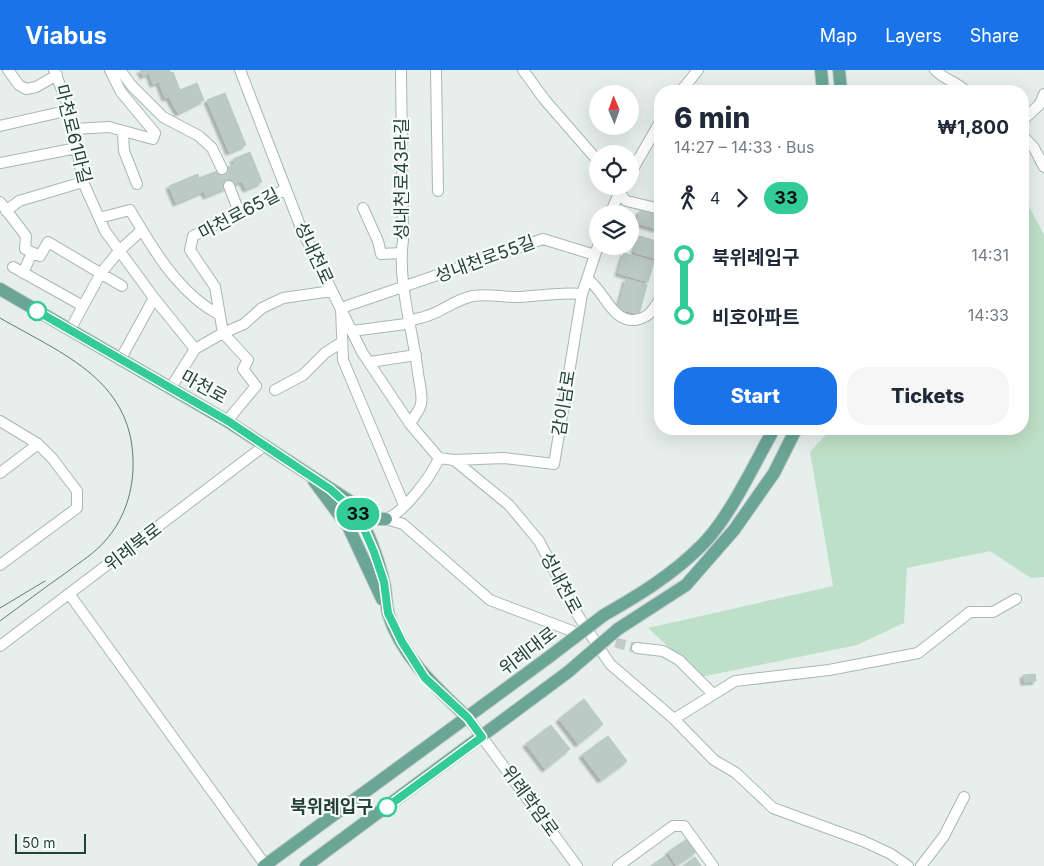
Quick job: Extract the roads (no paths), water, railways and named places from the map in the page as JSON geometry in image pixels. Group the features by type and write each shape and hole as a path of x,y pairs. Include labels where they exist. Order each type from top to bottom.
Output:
{"main road":[{"path":"821,70 822,85"},
{"path":"839,70 840,85"},
{"name":"마천로","path":"0,289 228,421 377,519 386,519"},
{"name":"위례대로","path":"265,866 468,718 604,615 656,585 702,545 732,503 771,435"},
{"path":"306,866 568,672 618,629 686,585 734,530 774,473 793,435"},
{"path":"311,477 349,528 402,642 425,678 468,718"},
{"path":"330,489 357,513 374,552 384,582 388,613"}],"street":[{"path":"8,70 19,85 26,89 36,87 56,72"},
{"path":"74,129 110,127 123,133 153,139 155,133 121,92 110,70"},
{"path":"120,70 132,86 163,117 199,136 212,148 222,169"},
{"name":"성내천로","path":"240,70 301,228 340,308 370,362 410,424 439,458"},
{"name":"성내천로43라길","path":"401,70 403,240 401,253 404,288"},
{"path":"436,70 438,191"},
{"path":"523,70 544,99 589,152"},
{"path":"686,85 698,70"},
{"path":"935,70 942,77 958,85"},
{"name":"마천로61마길","path":"56,72 70,110 83,182 105,231 154,298 195,349"},
{"path":"1029,114 1040,104 1044,94"},
{"path":"0,126 70,110"},
{"path":"639,158 654,132"},
{"path":"123,133 124,151 137,184"},
{"path":"1029,143 1034,148 1044,168"},
{"path":"0,162 77,148"},
{"path":"83,182 19,200 3,207 26,236 24,249 40,256 48,242 122,286"},
{"path":"229,186 239,212"},
{"name":"마천로65길","path":"223,333 215,287 190,250 193,236 286,189"},
{"path":"622,195 623,198 630,202 654,208"},
{"path":"363,208 378,241 381,254 385,256 401,253"},
{"path":"99,218 130,210 159,258 200,304 220,315"},
{"path":"70,330 101,272 120,250 142,230"},
{"name":"성내천로55길","path":"340,308 404,288 543,239 589,249"},
{"path":"24,273 32,253"},
{"name":"감이남로","path":"454,460 504,458 554,464 582,294 595,255"},
{"path":"13,267 82,306"},
{"path":"587,279 596,285 611,308 622,318 631,320 644,319 654,308"},
{"path":"404,288 402,292 410,320 422,404 410,424"},
{"path":"170,389 195,349 223,333 244,324 262,308 283,298 332,291"},
{"path":"352,331 406,324 410,320 428,316 458,301 473,296 518,297 568,293 582,294"},
{"path":"120,360 154,298"},
{"path":"340,308 344,360 404,505"},
{"path":"223,333 248,360 243,369 256,386 228,421"},
{"path":"274,390 303,375 325,353 342,342"},
{"path":"370,362 416,355"},
{"path":"0,421 38,444 52,458 77,491 77,508 0,565"},
{"path":"0,473 38,444"},
{"name":"위례북로","path":"0,646 70,595 264,446"},
{"path":"386,519 394,517 434,471 439,458 454,460"},
{"name":"성내천로","path":"454,460 509,505 540,541 591,636 610,664 674,719 714,760 736,773 773,808 863,841 891,854 908,866"},
{"name":"성내천로","path":"386,519 403,524 490,600 572,631"},
{"path":"70,595 265,866"},
{"path":"674,719 735,681 829,670 918,653 970,612 993,612 1016,599"},
{"path":"637,648 663,652 679,660 713,694"},
{"name":"위례학암로","path":"468,718 577,866"},
{"path":"921,866 944,836 964,798"},
{"path":"626,864 673,826 684,826 713,866"}],"tunnel":[{"path":"222,169 229,186"},
{"path":"601,639 637,648"}],"tram line":[{"path":"0,318 71,359 92,374 109,392 122,413 131,439 133,469 131,488 122,516 105,541 97,550 0,621"},
{"path":"0,608 45,581"}],"place":[{"name":"북위례입구","path":"387,807"}]}
